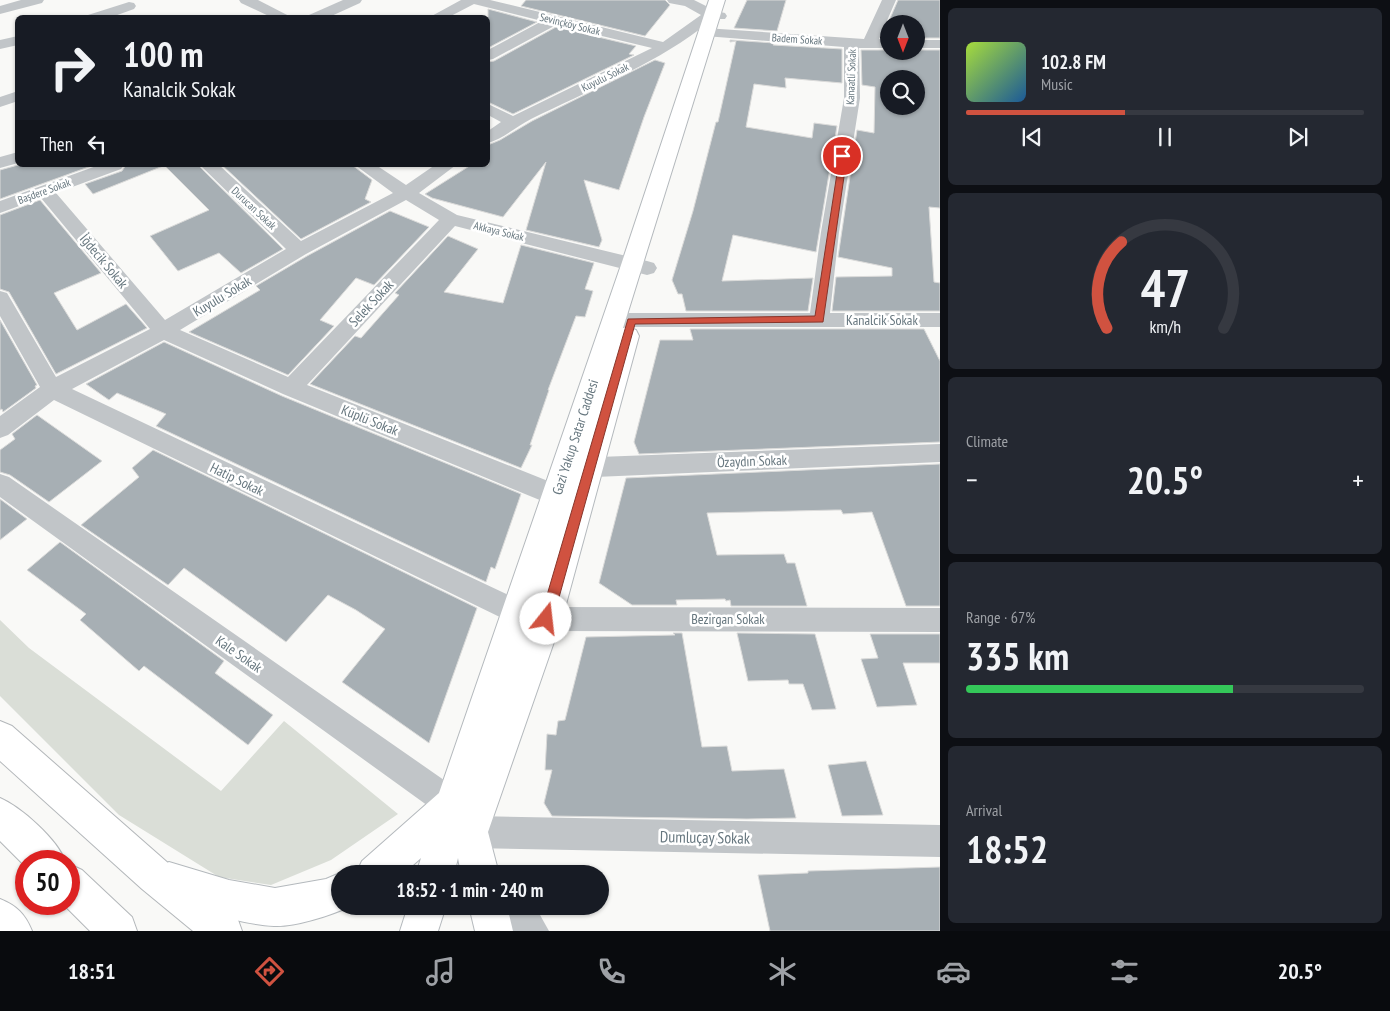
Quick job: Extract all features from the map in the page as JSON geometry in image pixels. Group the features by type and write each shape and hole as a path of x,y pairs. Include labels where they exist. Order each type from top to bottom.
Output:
{"main road":[{"name":"Gazi Yakup Satar Caddesi","path":"439,865 461,819 546,619 568,500 577,468 622,321 710,59 716,16"},
{"name":"Gazi Yakup Satar Caddesi","path":"461,819 517,612 568,500"},
{"path":"0,738 155,876 223,931"},
{"path":"0,816 35,850"},
{"path":"389,865 461,819 477,865"},
{"path":"155,876 229,899 275,907 331,896"},
{"path":"80,894 118,931"},
{"path":"420,931 424,915"},
{"path":"490,915 494,931"},
{"path":"0,918 12,931"}],"street":[{"path":"0,10 18,2 37,0"},
{"path":"246,0 279,15"},
{"path":"321,15 355,0"},
{"path":"441,15 473,0"},
{"name":"Sevinçköy Sokak","path":"473,0 666,47"},
{"path":"674,0 689,3 716,16"},
{"path":"870,43 889,0"},
{"path":"18,2 31,15"},
{"path":"103,15 130,7"},
{"name":"Badem Sokak","path":"716,16 852,43 880,44"},
{"name":"Kuyulu Sokak","path":"490,137 513,122 666,47 716,16"},
{"path":"490,55 554,20"},
{"path":"0,45 15,41"},
{"name":"Kanaatli Sokak","path":"819,319 830,232 852,98 852,43"},
{"path":"925,44 940,44"},
{"path":"0,102 15,97"},
{"path":"490,111 513,122"},
{"path":"0,163 15,158"},
{"name":"Başdere Sokak","path":"0,207 110,167"},
{"name":"Durucan Sokak","path":"211,167 299,250"},
{"name":"Akkaya Sokak","path":"367,167 450,219 640,267"},
{"name":"Kuyulu Sokak","path":"0,429 52,389 163,331 299,250 406,193 444,167"},
{"name":"İğdecik Sokak","path":"45,191 163,331"},
{"name":"Selek Sokak","path":"291,388 450,219"},
{"path":"0,298 52,389"},
{"name":"Kanalcik Sokak","path":"622,321 940,320"},
{"name":"Küplü Sokak","path":"163,331 291,388 568,500"},
{"name":"Hatip Sokak","path":"52,389 517,612"},
{"name":"Özaydın Sokak","path":"577,468 940,453"},
{"name":"Kale Sokak","path":"0,484 461,819"},
{"name":"Bezirgan Sokak","path":"517,612 546,619 940,620"},
{"path":"461,819 490,865"},
{"name":"Dumluçay Sokak","path":"461,819 940,841"},
{"path":"522,915 532,931"}],"shaded area":[{"path":"0,620 29,648 221,791 284,721 398,814 331,860 271,885 219,877 119,815 0,696"}],"building":[{"path":"526,0 665,0 670,5 645,36 521,6"},
{"path":"747,0 786,0 777,31 734,28"},
{"path":"898,0 940,0 940,38 925,38 925,15 892,15"},
{"path":"488,9 537,22 490,47 490,15 488,15"},
{"path":"556,27 636,46 629,54 634,55 513,114 490,103 490,62"},
{"path":"730,40 774,43 773,45 842,49 842,83 785,78 786,88 754,84 746,127 812,138 814,123 837,126 816,252 733,235 722,281 813,278 808,311 686,311 682,294 678,294 672,280 693,211 716,122 718,122 736,41 730,42"},
{"path":"861,50 880,50 880,60 925,60 925,50 940,50 940,208 929,207 934,282 940,283 940,311 832,311 836,277 892,276 892,268 838,257 857,130 874,133 875,87 862,85"},
{"path":"655,60 665,63 619,190 584,180 602,240 599,247 526,230 546,162 503,217 432,198 425,194 468,167 490,167 490,144 532,121"},
{"path":"15,166 88,167 0,199 0,170"},
{"path":"125,167 160,167 93,194 85,184 122,171"},
{"path":"166,167 200,167 283,249 241,273 219,253 178,271 150,236 209,210"},
{"path":"224,167 355,167 372,180 365,199 371,202 301,239"},
{"path":"40,200 101,273 54,293 77,330 126,304 147,328 56,374 9,292 0,289 0,215"},
{"path":"390,211 429,227 374,285 356,278 320,320 334,326 288,375 189,332 260,290 256,286"},
{"path":"448,236 478,249 444,292 503,303 521,245 594,263 585,289 593,291 585,317 576,316 548,390 530,445 532,445 521,468 310,384 355,336 361,338 399,295 395,293"},
{"path":"0,320 37,385 35,386 36,388 3,412 2,409 0,410"},
{"path":"690,329 924,329 940,361 940,442 639,454 634,442 660,340 693,340"},
{"path":"164,342 282,396 521,494 495,569 491,567 486,582 156,426 166,414 117,393 109,400 86,384"},
{"path":"37,415 102,461 49,502 10,475 0,472 0,450 15,439 12,434"},
{"path":"153,450 477,608 429,743 342,682 385,629 356,610 328,595 286,642 184,568 168,585 81,525 139,477 132,468"},
{"path":"940,464 940,606 906,606 872,512 843,514 841,510 835,510 707,513 717,555 784,554 787,563 795,563 807,606 731,606 730,600 726,601 725,599 676,600 677,605 632,605 599,583 626,478"},
{"path":"0,499 27,519 0,540"},
{"path":"60,542 224,661 215,673 273,715 248,745 144,666 139,671 80,620 86,614 27,570"},
{"path":"673,633 682,633 702,747 727,746 732,771 784,769 796,818 552,816 544,803 552,770 545,770 547,734 556,735 558,721 565,720 586,637 675,635"},
{"path":"737,633 815,634 836,709 812,710 803,684 789,684 788,680 748,681"},
{"path":"870,634 940,634 940,663 903,663 917,705 877,707 861,659 878,658"},
{"path":"866,761 883,815 842,816 828,765"},
{"path":"940,867 940,931 770,931 758,875 808,873 808,871"}],"route":[{"path":"546,619 631,321 819,319 842,156"}]}
